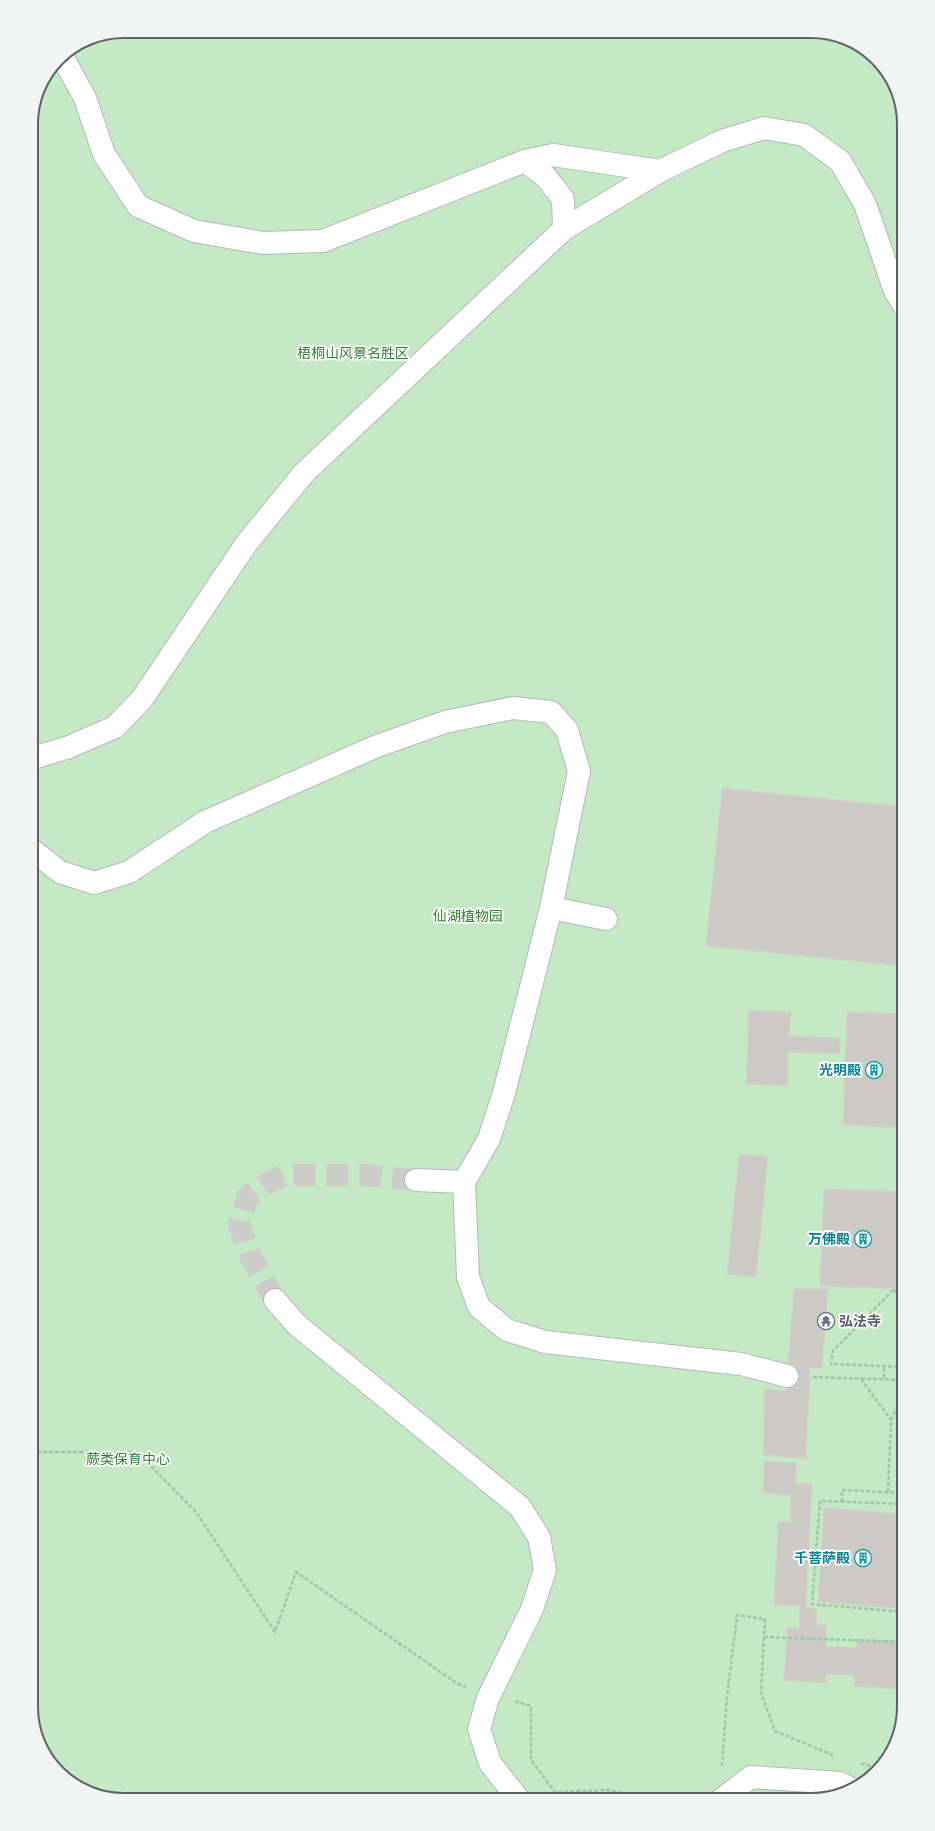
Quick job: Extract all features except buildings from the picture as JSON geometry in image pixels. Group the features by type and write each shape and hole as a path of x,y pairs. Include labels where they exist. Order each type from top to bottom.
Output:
{"street":[{"path":"65,62 85,98 104,154 138,206 194,231 263,243 323,240 525,161 553,155 660,171"},
{"path":"38,756 69,747 115,726 142,698 246,544 304,473 564,229 660,171 722,142 764,128 804,136 840,161 865,204 897,293"},
{"path":"525,161 546,177 563,199 564,229"},
{"path":"38,855 60,872 94,883 129,872 205,822 377,746 445,722 513,708 551,712 567,730 579,771 551,908 504,1093 489,1139 464,1182 468,1277 479,1307 506,1330 545,1342 741,1364 787,1376"},
{"path":"551,908 606,919"},
{"path":"416,1180 464,1182"},
{"path":"275,1300 297,1325 520,1507 539,1537 545,1570 532,1609 480,1693 479,1729 490,1763 514,1793"},
{"path":"730,1793 751,1777 840,1783 845,1786"}],"path":[{"path":"897,1294 894,1289 832,1351 831,1364 897,1367"},
{"path":"884,1366 884,1378"},
{"path":"810,1377 897,1379"},
{"path":"860,1379 891,1420"},
{"path":"888,1492 891,1420 897,1408"},
{"path":"38,1452 137,1452 196,1512 275,1632 296,1572 458,1684 480,1693"},
{"path":"842,1502 842,1490 897,1493"},
{"path":"897,1504 820,1501 812,1604 897,1611"},
{"path":"722,1768 727,1696 737,1615 765,1619 761,1694 775,1731 835,1756"},
{"path":"764,1637 897,1642"},
{"path":"510,1700 531,1706 531,1760 556,1792 610,1790 623,1793"},
{"path":"856,1762 873,1767"}],"green space":[{"name":"梧桐山风景名胜区","path":"118,38 817,38 844,45 863,56 872,63 879,72 890,91 895,107 897,124 897,1707 892,1735 883,1755 872,1768 854,1781 844,1786 833,1790 811,1793 118,1793 96,1788 76,1779 63,1768 50,1750 45,1740 38,1713 38,118 41,102 47,86 52,76 63,63 76,52 91,45"}],"tunnel":[{"path":"275,1300 251,1257 239,1224 248,1196 269,1182 284,1175 365,1175 416,1180"},
{"path":"787,1376 810,1377"}],"place":[{"name":"光明殿","path":"874,1070"},
{"name":"万佛殿","path":"863,1239"},
{"name":"弘法寺","path":"826,1321"},
{"name":"千菩萨殿","path":"863,1558"}],"park label":[{"name":"仙湖植物园","path":"468,916"},
{"name":"蕨类保育中心","path":"128,1459"}]}
